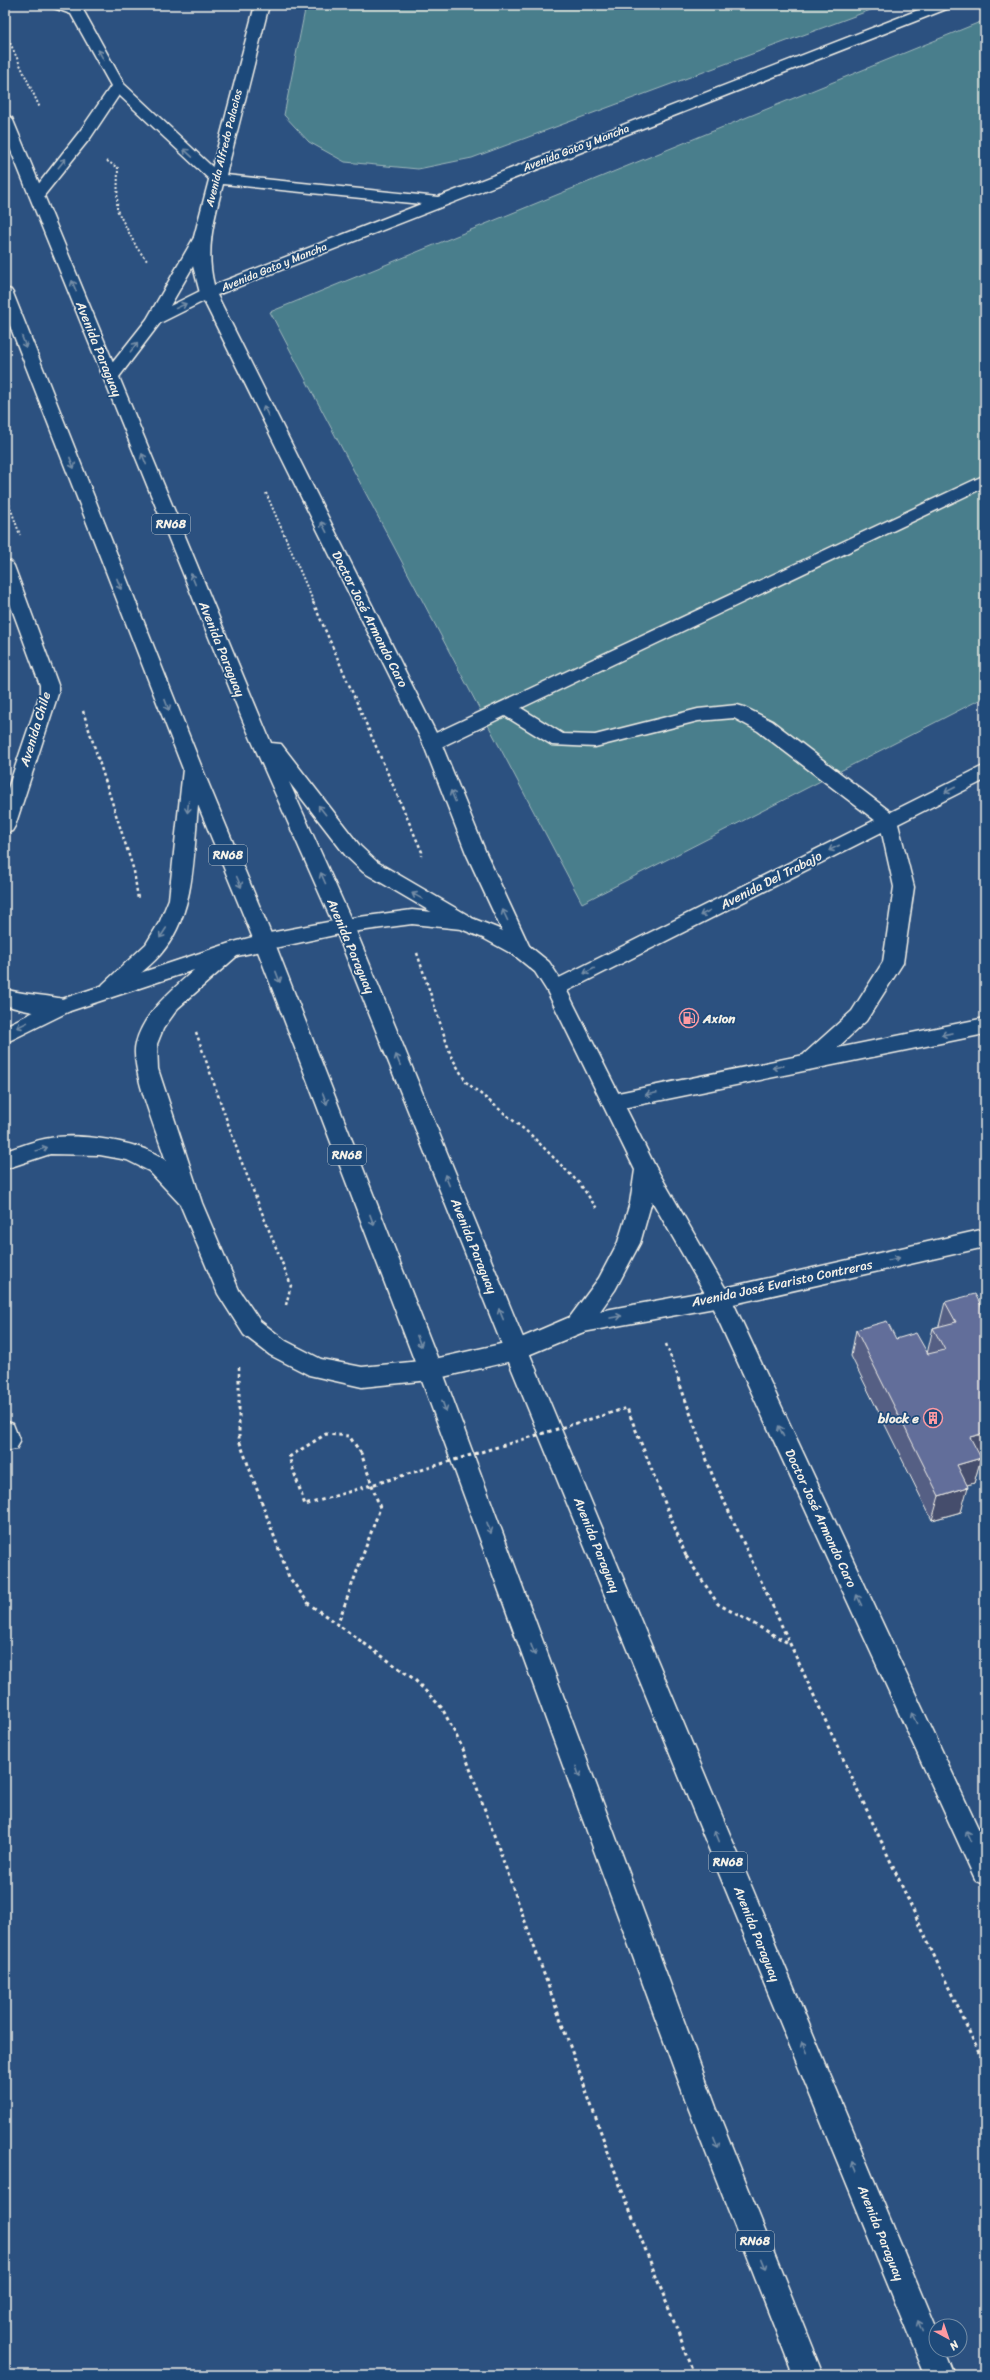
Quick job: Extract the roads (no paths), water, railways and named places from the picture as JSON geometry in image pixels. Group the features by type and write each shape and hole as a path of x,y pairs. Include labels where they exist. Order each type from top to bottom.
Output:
{"main road":[{"path":"59,5 77,11 118,86 217,179 439,202"},
{"name":"Avenida Alfredo Palacios","path":"208,293 201,266 202,237 262,5"},
{"name":"Avenida Gato y Mancha","path":"154,320 208,293 944,5"},
{"path":"38,194 79,143 118,86"},
{"name":"Avenida Paraguay","path":"5,118 38,194 110,378 252,721 344,926 516,1350 940,2375"},
{"path":"110,378 154,320 202,237"},
{"name":"RN68","path":"5,293 192,768 264,941 430,1370 702,2107 808,2375"},
{"name":"Doctor José Armando Caro","path":"208,293 432,743 476,853 521,950"},
{"path":"432,743 985,480"},
{"name":"Avenida Chile","path":"5,566 49,684 49,694 5,826"},
{"path":"506,708 559,740 595,740 698,715 737,711 765,726 889,821 904,887 893,963 859,1016 811,1060"},
{"path":"252,721 353,851 370,867 417,896 464,922"},
{"path":"110,989 153,949 170,923 179,899 192,768"},
{"name":"Avenida Del Trabajo","path":"556,988 985,772"},
{"path":"5,1035 63,1006 230,950 264,941 344,926 412,917 464,922"},
{"name":"Doctor José Armando Caro","path":"464,922 490,933 521,950 542,967 556,988 646,1170 720,1298 985,1872"},
{"path":"230,950 171,1003 154,1026 146,1044 148,1069 191,1203 229,1294 252,1328 278,1348 317,1368 362,1377 430,1370 516,1350 553,1336 578,1324 607,1284 624,1250 642,1203 646,1170"},
{"path":"5,997 20,1002 63,1006"},
{"path":"613,1102 811,1060 985,1026"},
{"path":"5,1160 50,1146 100,1147 132,1152 157,1165 191,1203"},
{"name":"Avenida José Evaristo Contreras","path":"578,1324 720,1298 985,1238"}],"place":[{"name":"Axion","path":"689,1018"},
{"name":"block e","path":"933,1418"}]}
